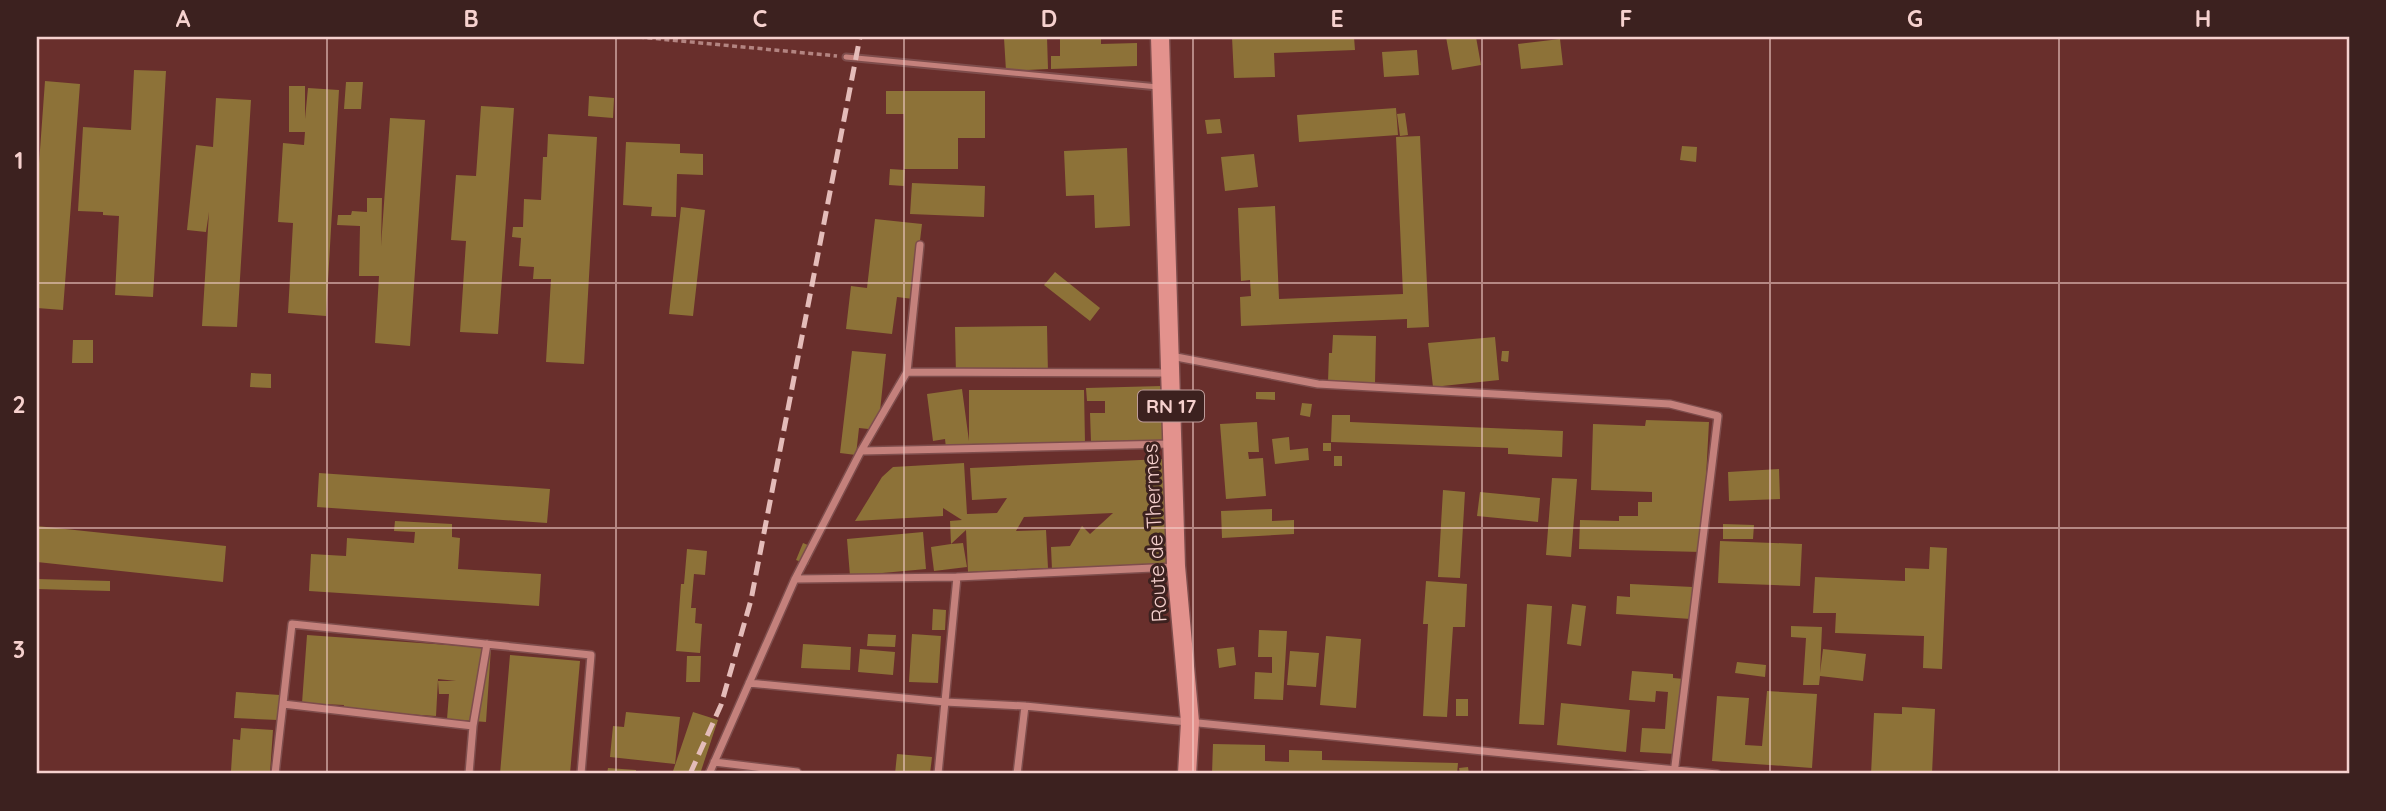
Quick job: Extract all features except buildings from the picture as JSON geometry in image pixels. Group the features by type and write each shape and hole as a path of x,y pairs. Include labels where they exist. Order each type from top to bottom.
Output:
{"main road":[{"name":"Route de Thermes","path":"1159,37 1176,566 1190,722 1187,774"}],"street":[{"path":"709,774 794,579 906,372 920,245"},
{"path":"906,372 1170,364 1318,384 1670,404 1718,416 1674,772"},
{"path":"861,451 1172,443"},
{"path":"794,579 957,577 1176,566"},
{"path":"938,774 957,577"},
{"path":"275,774 292,624 591,655 581,774"},
{"path":"469,774 473,726 487,644"},
{"path":"749,683 945,702 1025,706 1674,772 1717,774"},
{"path":"283,704 473,726"},
{"path":"1017,774 1025,706"},
{"path":"714,762 797,772"}],"lane":[{"path":"846,57 1161,87"}],"path":[{"path":"639,37 846,57"}],"railway":[{"path":"690,774 721,705 751,600 860,37"}]}
